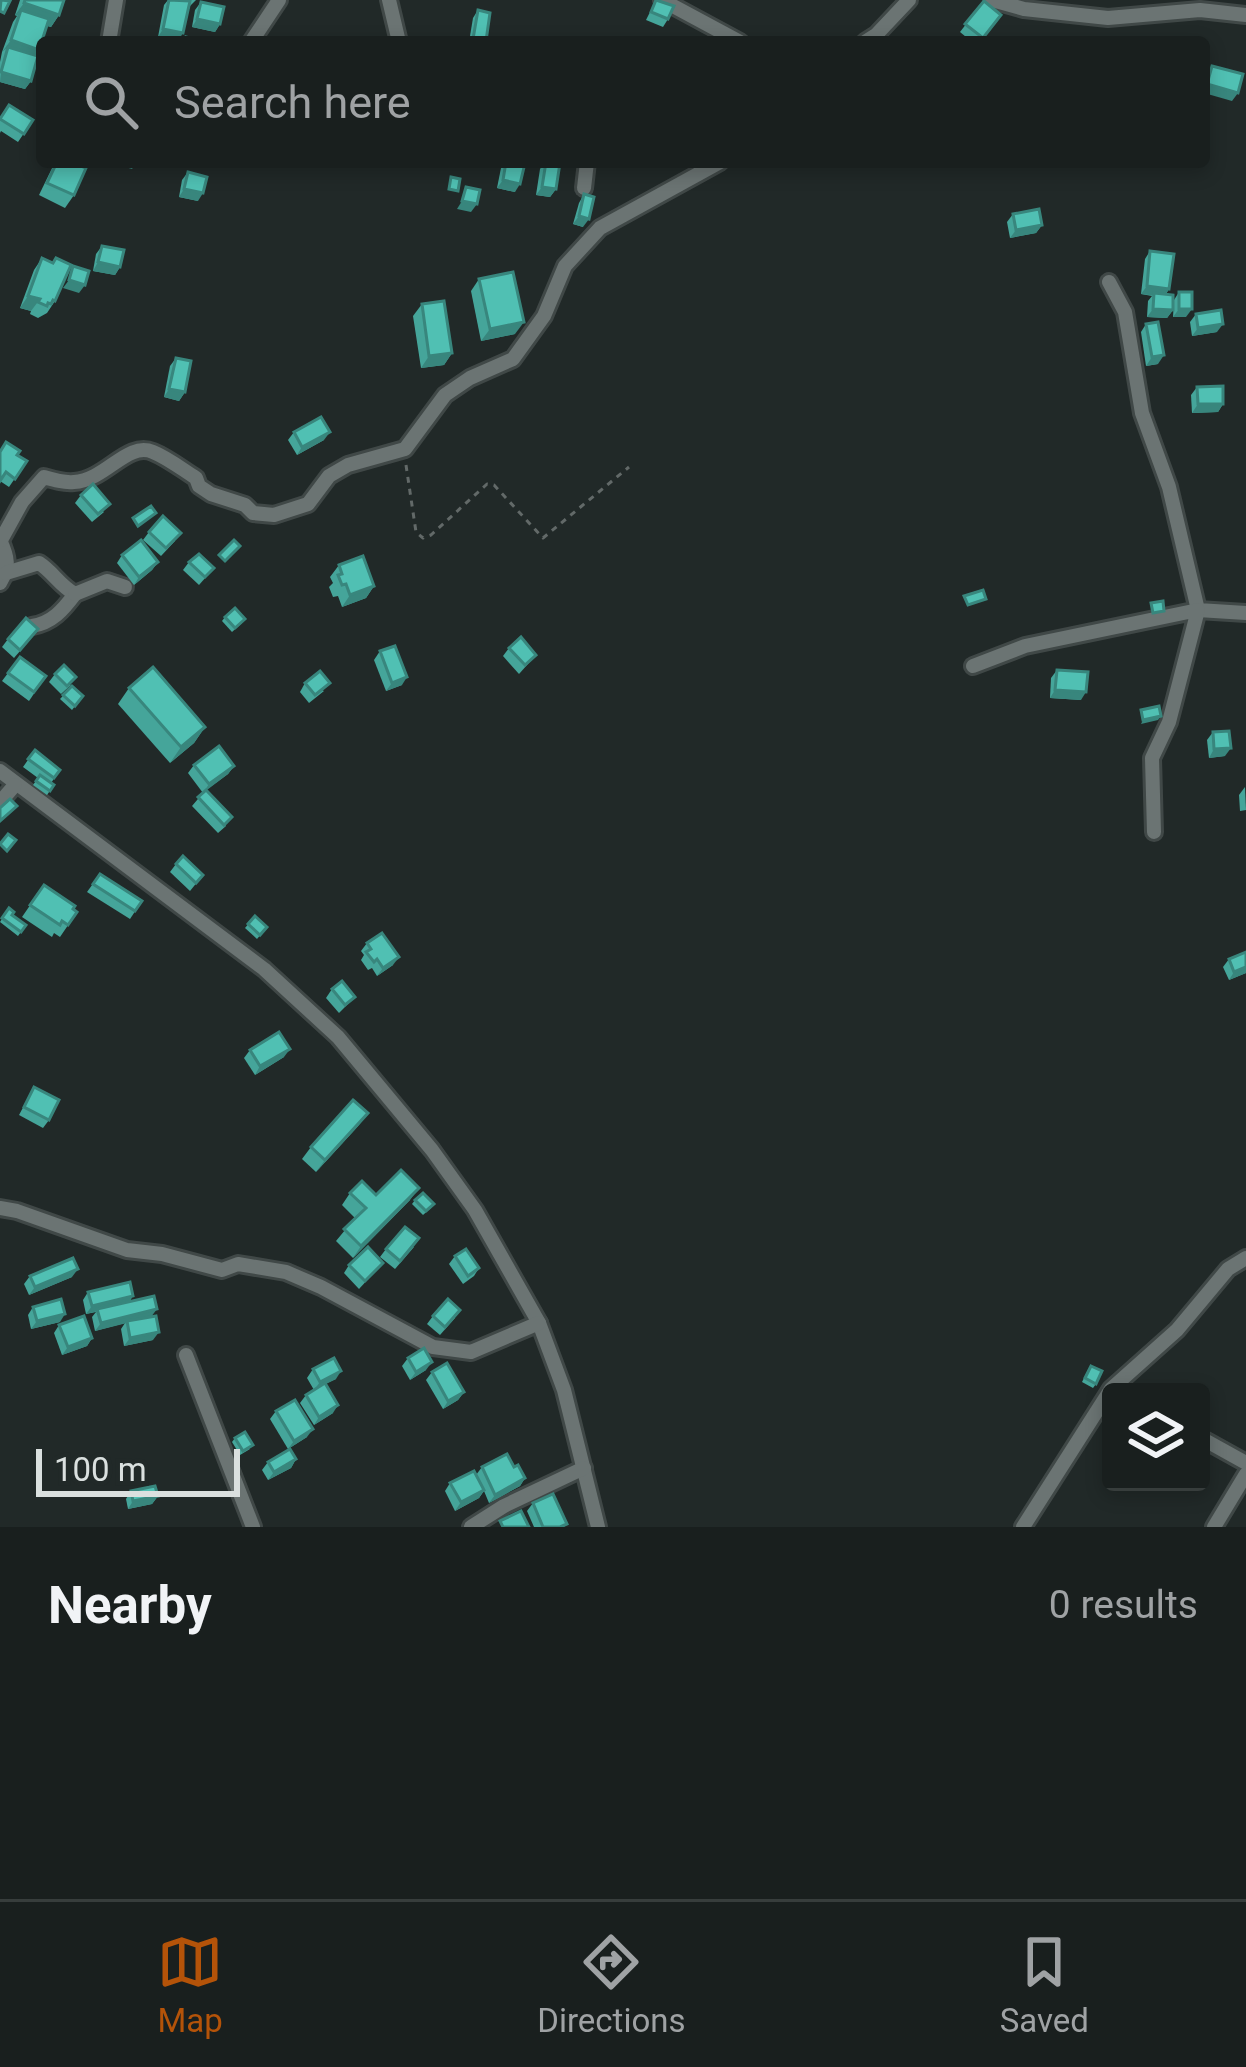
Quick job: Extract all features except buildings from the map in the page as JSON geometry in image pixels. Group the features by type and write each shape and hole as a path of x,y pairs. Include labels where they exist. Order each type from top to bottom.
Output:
{"street":[{"path":"110,36 116,0"},
{"path":"255,36 279,0"},
{"path":"388,0 397,36"},
{"path":"662,0 729,36"},
{"path":"874,36 909,0"},
{"path":"992,0 1024,9 1108,18 1200,10 1246,15"},
{"path":"584,188 586,168"},
{"path":"3,578 9,558 0,540 22,502 44,477 69,483 86,480 108,470 127,453 150,450 196,478 211,494 245,505 253,513 274,515 308,504 329,476 348,465 405,449 446,395 470,378 513,359 544,316 565,266 600,229 709,168"},
{"path":"1109,282 1125,312 1142,413 1169,487 1198,610 1168,722 1153,758 1154,832"},
{"path":"3,578 39,563 75,594"},
{"path":"32,626 56,616 75,594 107,580 125,586"},
{"path":"973,666 1025,646 1198,610 1246,613"},
{"path":"0,771 264,969 338,1037 432,1150 475,1210 539,1323 564,1390 598,1527"},
{"path":"0,802 15,785"},
{"path":"0,1208 127,1250 222,1270 238,1264 286,1272 433,1347 471,1352 539,1323"},
{"path":"1121,1383 1177,1330 1228,1269 1246,1258"},
{"path":"186,1355 254,1527"},
{"path":"1023,1527 1102,1408"},
{"path":"1210,1443 1246,1463"},
{"path":"471,1527 584,1468"},
{"path":"1214,1527 1246,1474"}],"path":[{"path":"405,449 416,532 423,538 487,484 494,485 543,538 629,467"}]}
